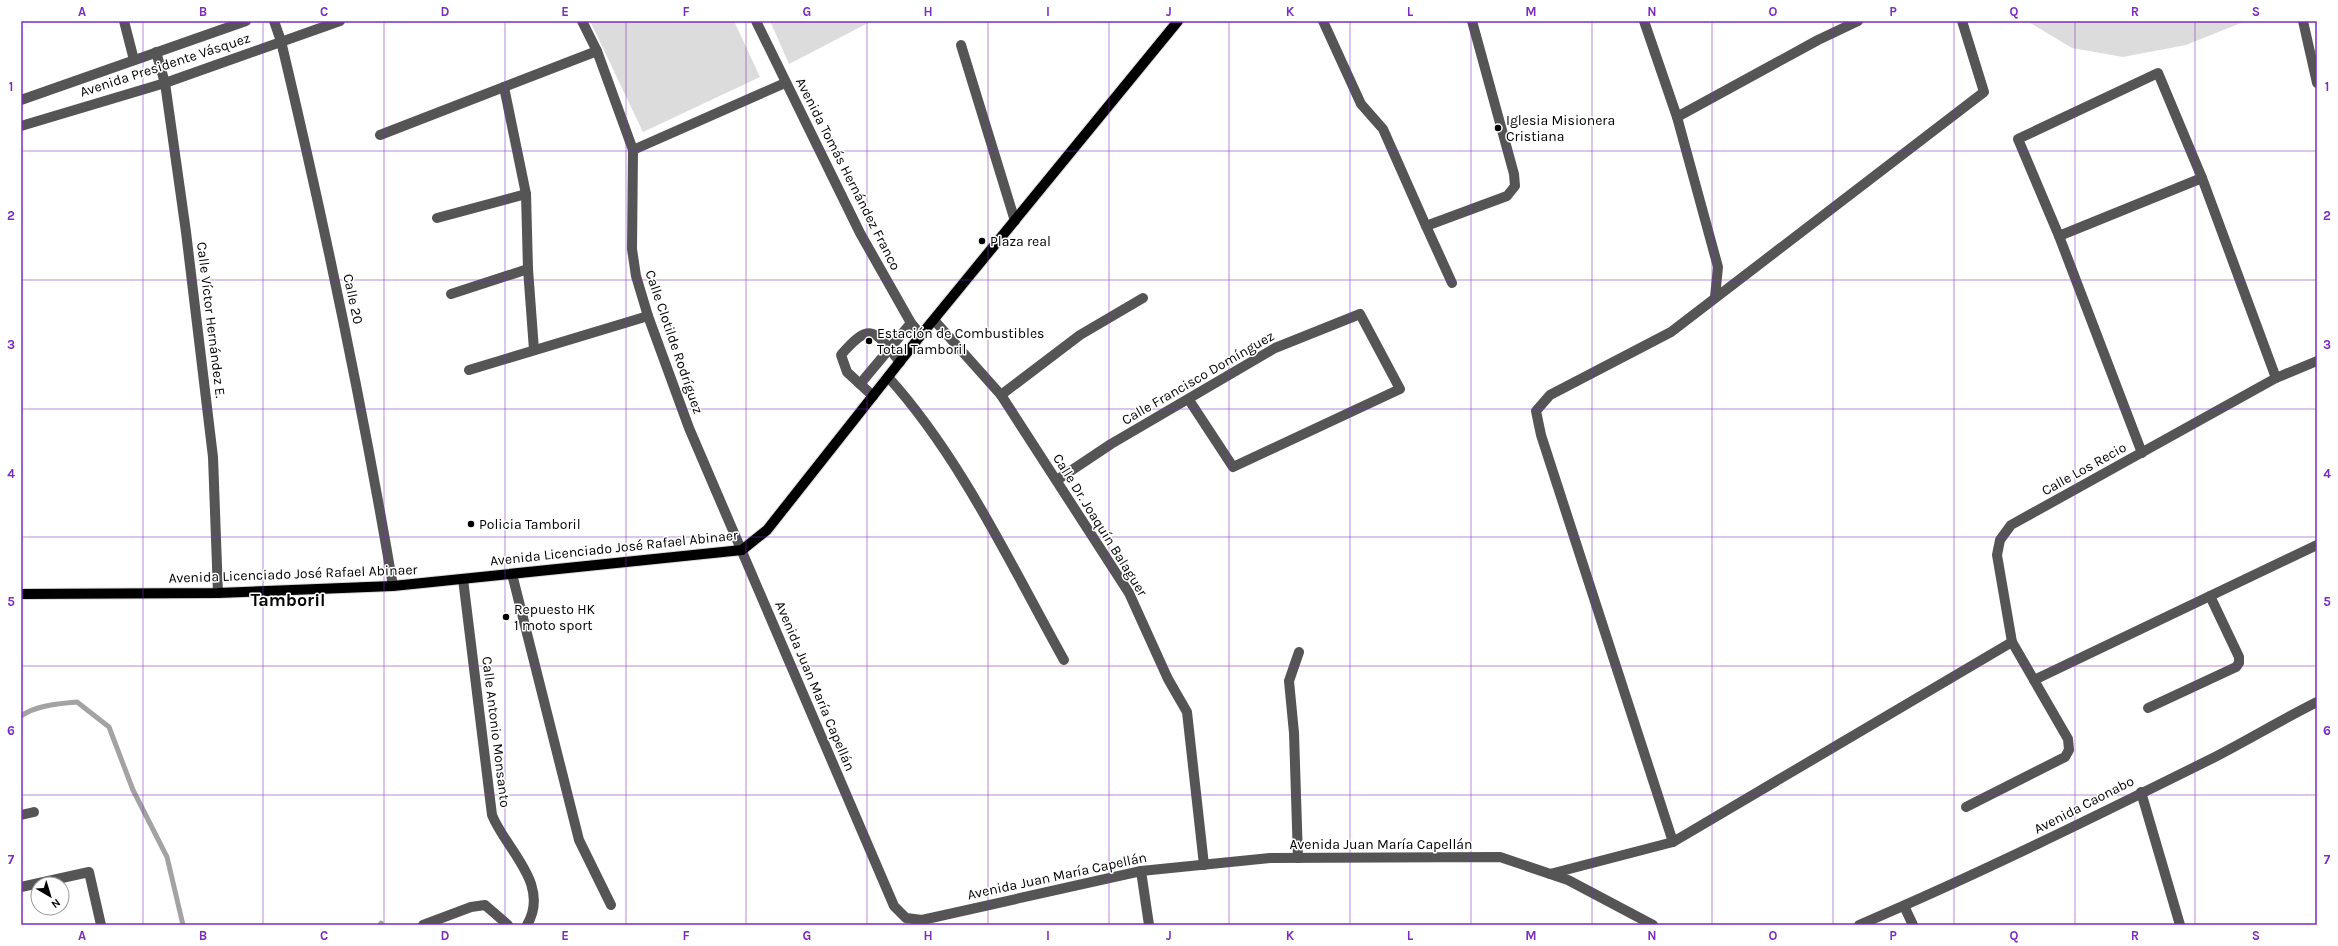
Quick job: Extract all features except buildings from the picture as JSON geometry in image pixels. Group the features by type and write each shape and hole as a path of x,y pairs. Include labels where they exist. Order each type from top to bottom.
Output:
{"main road":[{"name":"Avenida Licenciado José Rafael Abinaer","path":"21,594 218,593 393,586 742,550 767,530 921,335 1178,21"}],"street":[{"path":"124,21 134,60"},
{"name":"Avenida Presidente Vásquez","path":"21,100 246,21"},
{"name":"Calle 20","path":"274,21 281,41 317,192 367,434 393,586"},
{"name":"Avenida Presidente Vásquez","path":"21,126 165,83 340,21"},
{"name":"Calle Clotilde Rodríguez","path":"582,21 597,51 633,150 632,249 636,276 648,316 689,428 742,550"},
{"name":"Avenida Tomás Hernández Franco","path":"756,21 860,233 911,323 921,335"},
{"path":"1323,21 1361,104 1383,128 1452,283"},
{"path":"1426,226 1507,196 1515,186 1514,174 1472,21"},
{"path":"1644,21 1677,117 1718,267 1715,297"},
{"path":"1677,117 1818,40 1858,21"},
{"path":"1673,842 1542,435 1536,410 1550,395 1671,332 1984,92 1962,21"},
{"path":"2302,21 2317,83"},
{"path":"961,45 1015,221"},
{"path":"380,135 597,51"},
{"name":"Calle Víctor Hernández E.","path":"156,52 165,83 187,239 210,427 217,508 218,593"},
{"path":"2142,453 2059,236 2018,139 2158,73 2202,178 2276,378"},
{"path":"633,150 785,82"},
{"path":"504,87 526,194 528,269 534,350"},
{"path":"2059,236 2202,178"},
{"path":"437,218 526,194"},
{"path":"451,294 528,269"},
{"path":"1001,395 1080,335 1111,315 1143,298"},
{"name":"Calle Francisco Domínguez","path":"1057,480 1111,444 1189,400 1275,348 1360,314 1400,389 1233,467 1189,400"},
{"path":"469,370 648,316"},
{"name":"Calle Dr. Joaquín Balaguer","path":"934,320 1001,395 1129,593 1168,679 1187,712 1204,864"},
{"path":"860,384 911,323"},
{"path":"873,396 847,372 841,355 851,343 866,332 872,332 880,337 900,362"},
{"name":"Calle Los Recio","path":"1966,807 2065,756 2069,750 2068,739 2012,642 1996,555 2000,540 2011,525 2276,378 2317,362"},
{"path":"888,377 910,402 954,466 1064,660"},
{"path":"2034,680 2317,545"},
{"name":"Avenida Juan María Capellán","path":"742,550 894,906 903,922 922,920 1141,871 1204,864 1270,858 1500,857 1568,880 1653,925"},
{"path":"512,574 579,840 611,905"},
{"name":"Calle Antonio Monsanto","path":"463,579 492,815 498,830 510,846 529,878 534,914 527,925"},
{"path":"2148,708 2199,686 2236,667 2239,663 2239,657 2210,596"},
{"path":"1550,874 1673,842 2012,642"},
{"path":"1298,858 1294,733 1289,680 1299,652"},
{"name":"Avenida Caonabo","path":"1859,925 2046,841 2141,792 2214,757 2273,724 2317,702"},
{"path":"2141,792 2180,925"},
{"path":"21,816 34,812"},
{"path":"1141,871 1149,925"},
{"path":"21,887 89,872 101,925"},
{"path":"423,925 471,907 485,906 508,925"},
{"path":"1904,906 1913,925"}],"shaded area":[{"path":"590,21 734,21 760,77 643,132"},
{"path":"770,21 872,21 789,64"},
{"path":"2027,21 2246,21 2186,45 2123,57 2072,48"}],"waterway":[{"path":"21,716 41,707 77,702 109,727 133,790 167,857 183,925"}],"place":[{"name":"Iglesia Misionera Cristiana","path":"1498,128"},
{"name":"Plaza real","path":"982,241"},
{"name":"Estación de Combustibles Total Tamboril","path":"869,341"},
{"name":"Policia Tamboril","path":"471,524"},
{"name":"Repuesto HK 1 moto sport","path":"506,617"}],"district":[{"name":"Tamboril","path":"288,600"}]}
